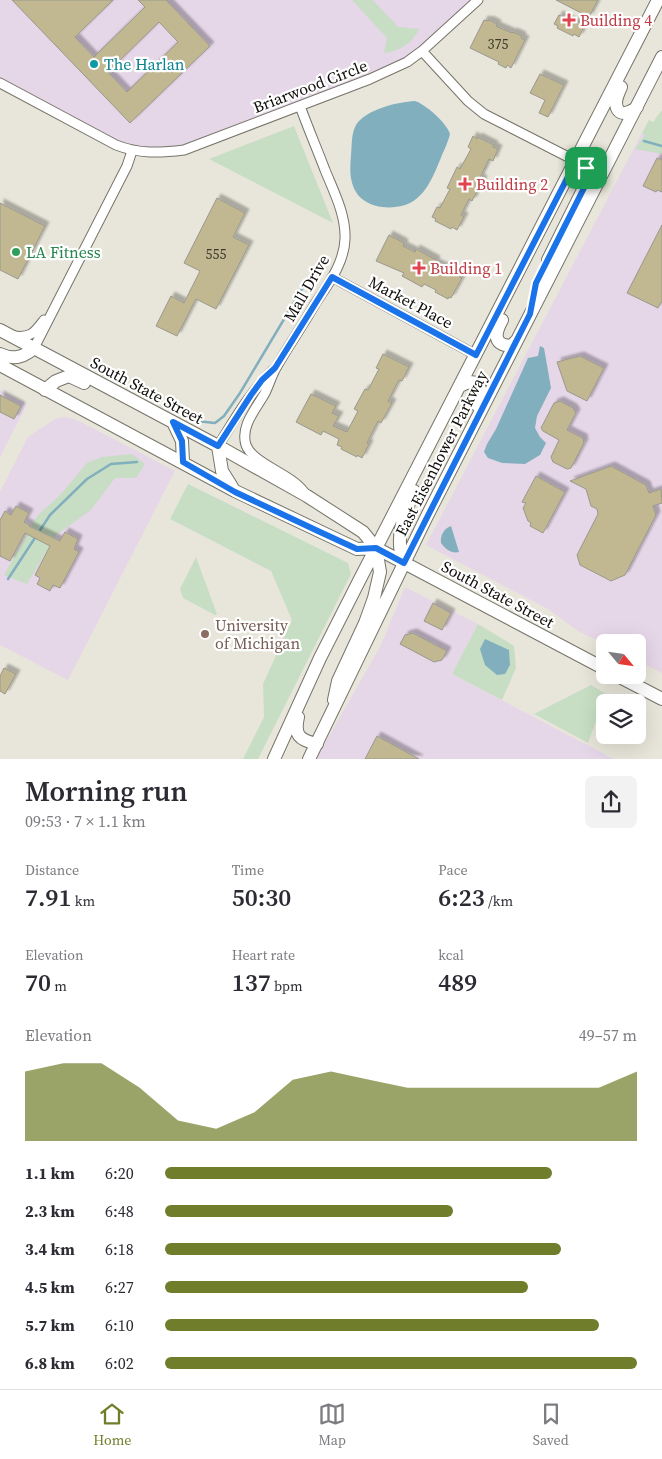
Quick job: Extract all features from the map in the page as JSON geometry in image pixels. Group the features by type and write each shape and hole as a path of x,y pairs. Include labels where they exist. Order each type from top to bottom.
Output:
{"main road":[{"path":"637,106 630,112 620,111 616,102 617,96 650,30 658,0"},
{"name":"East Eisenhower Parkway","path":"274,759 320,658 358,582 658,0"},
{"path":"654,73 662,47"},
{"name":"East Eisenhower Parkway","path":"309,759 330,720 427,516 662,57"},
{"path":"530,314 536,283 586,184 586,168 576,161"},
{"path":"516,342 512,346 503,344 497,338 496,332 536,251 541,228"},
{"name":"South State Street","path":"5,332 307,496 363,532 376,548 596,664"},
{"path":"0,354 8,358 20,358 34,348"},
{"name":"South State Street","path":"0,365 183,462 235,492 357,549 376,548"},
{"path":"45,390 56,381 69,376 110,395 139,404"},
{"path":"427,516 432,492 481,397 482,390 473,382 466,382 460,386"},
{"path":"404,563 399,548 405,515 414,491 444,432 451,404"},
{"path":"173,422 182,441 183,462"},
{"path":"218,446 222,471 235,492"},
{"path":"330,720 338,682 365,623 374,598 380,572 376,548"},
{"path":"317,744 303,740 298,736 295,729 298,717 346,618 358,582"},
{"path":"633,684 662,699"}],"street":[{"name":"Briarwood Circle","path":"0,83 116,145 132,151 160,153 184,150 370,79 407,62 422,51 478,0"},
{"path":"422,51 468,101 484,114 576,161"},
{"name":"Mall Drive","path":"300,106 344,222 344,252 332,277 275,368 265,392 248,422 245,440 252,455 291,478 299,484 307,496"},
{"path":"34,348 127,166 132,151"},
{"name":"Market Place","path":"332,277 476,355"},
{"path":"5,332 24,337 33,333 57,302"},
{"name":"Mall Drive","path":"218,446 251,395 262,380 275,368"}],"shaded area":[{"path":"0,0 478,0 407,62 193,147 132,151 0,83"},
{"path":"642,133 662,144 662,673 646,665 646,634 596,634 596,640 578,631 548,609 426,545"},
{"path":"0,390 27,404 0,457"},
{"path":"64,417 75,419 175,471 68,680 0,645 0,492 28,437 55,419"},
{"path":"405,587 478,624 452,674 614,759 316,759 380,647"}],"green space":[{"path":"352,0 373,0 398,27 419,29 413,39 404,46 395,51 384,53 387,38"},
{"path":"662,110 662,154 635,149 645,135 642,133 649,120 653,122"},
{"path":"294,126 333,223 209,159"},
{"path":"132,454 145,464 136,478 115,478 91,510 56,535 27,584 4,575 37,516 59,496 87,463 102,457"},
{"path":"188,484 348,563 351,574 258,759 243,759 264,717 263,684 292,620 271,571 170,519"},
{"path":"196,557 217,614 215,615 183,598 180,589"},
{"path":"478,624 514,646 516,668 502,700 452,674"},
{"path":"591,685 606,694 596,694 596,721 588,743 534,714"}],"water":[{"path":"415,101 435,115 445,125 450,134 438,166 428,186 415,200 406,205 395,207 382,207 371,204 358,195 351,178 350,165 354,128 361,119 383,107"},
{"path":"540,346 544,348 551,388 537,416 535,428 546,443 540,455 525,464 502,463 488,458 484,452 487,444 496,429 528,358 538,356"},
{"path":"451,526 459,552 449,550 441,543 443,533"},
{"path":"485,639 509,650 510,665 505,674 497,675 485,665 480,649"}],"building":[{"name":"The Harlan","path":"12,0 113,0 75,37 94,57 145,7 138,0 166,0 210,46 130,123","holes":["159,22 178,42 127,92 108,72"]},
{"path":"556,0 598,0 589,17"},
{"path":"559,15 584,27 579,37 557,28 558,26 554,24"},
{"path":"484,20 489,20 497,24 496,26 522,36 521,38 525,40 511,68 507,65 506,68 498,64 499,62 470,48"},
{"path":"540,74 564,85 548,117 539,113 545,100 530,93"},
{"name":"Building 2","path":"473,136 494,145 493,147 498,149 493,161 489,159 480,178 483,180 472,201 469,199 461,215 464,217 457,230 452,227 451,229 435,221 436,219 432,217 437,207 440,208 450,189 447,188 457,167 460,169 471,149 468,147"},
{"path":"657,158 662,160 662,192 657,190 656,192 643,186"},
{"path":"217,198 245,213 233,237 249,245 216,309 196,299 177,336 156,326 171,296 184,303 200,271 184,263"},
{"name":"LA Fitness","path":"0,203 45,226 18,279 0,270"},
{"path":"662,225 662,301 658,308 627,293"},
{"name":"Building 1","path":"389,235 404,243 403,246 415,252 416,249 436,260 435,263 461,274 460,277 462,278 451,298 449,297 448,299 424,284 422,287 402,276 404,273 376,261"},
{"path":"383,354 409,367 402,381 399,380 388,401 392,403 381,423 378,421 362,458 341,449 342,447 337,445 339,439 323,431 321,435 296,422 311,394 336,406 332,413 339,416 333,426 347,432 358,411 354,409 365,389 368,390 379,369 376,368"},
{"path":"580,356 604,368 587,401 567,391 557,362"},
{"path":"0,395 21,406 14,419 0,412"},
{"path":"560,401 573,408 576,413 567,430 583,438 584,443 571,468 567,469 553,462 551,457 559,440 541,428 554,403"},
{"path":"611,466 646,485 649,493 661,489 662,503 653,506 656,515 625,575 611,581 580,565 577,555 598,514 597,509 591,506 586,489 570,481"},
{"path":"536,476 565,492 543,533 530,526 531,523 528,521 523,508 526,503 522,502"},
{"path":"16,506 29,513 24,522 29,526 60,541 65,532 78,539 74,549 79,552 60,588 53,585 50,591 37,584 40,578 35,575 50,546 25,533 10,561 0,556 0,520 5,511 11,515"},
{"path":"433,603 451,613 442,630 424,621"},
{"path":"413,633 447,651 442,660 434,662 400,644 405,635"},
{"path":"4,668 16,674 5,694 0,691 0,676"},
{"path":"377,736 419,759 365,759"}],"waterway":[{"path":"644,141 662,146"},
{"path":"196,421 215,423 224,416 240,393 308,279"},
{"path":"8,579 50,515 87,479 111,464 137,462"}],"place":[{"name":"Building 4","path":"569,20"},
{"name":"The Harlan","path":"94,64"},
{"name":"Building 2","path":"465,184"},
{"name":"LA Fitness","path":"16,252"},
{"name":"Building 1","path":"419,268"},
{"name":"University of Michigan","path":"205,634"}],"route":[{"path":"576,161 586,168 588,178 586,184 536,283 530,314 404,563 376,548 357,549 235,492 183,462 182,441 173,422 218,446 251,395 262,380 275,368 332,277 476,355 576,161"}]}
